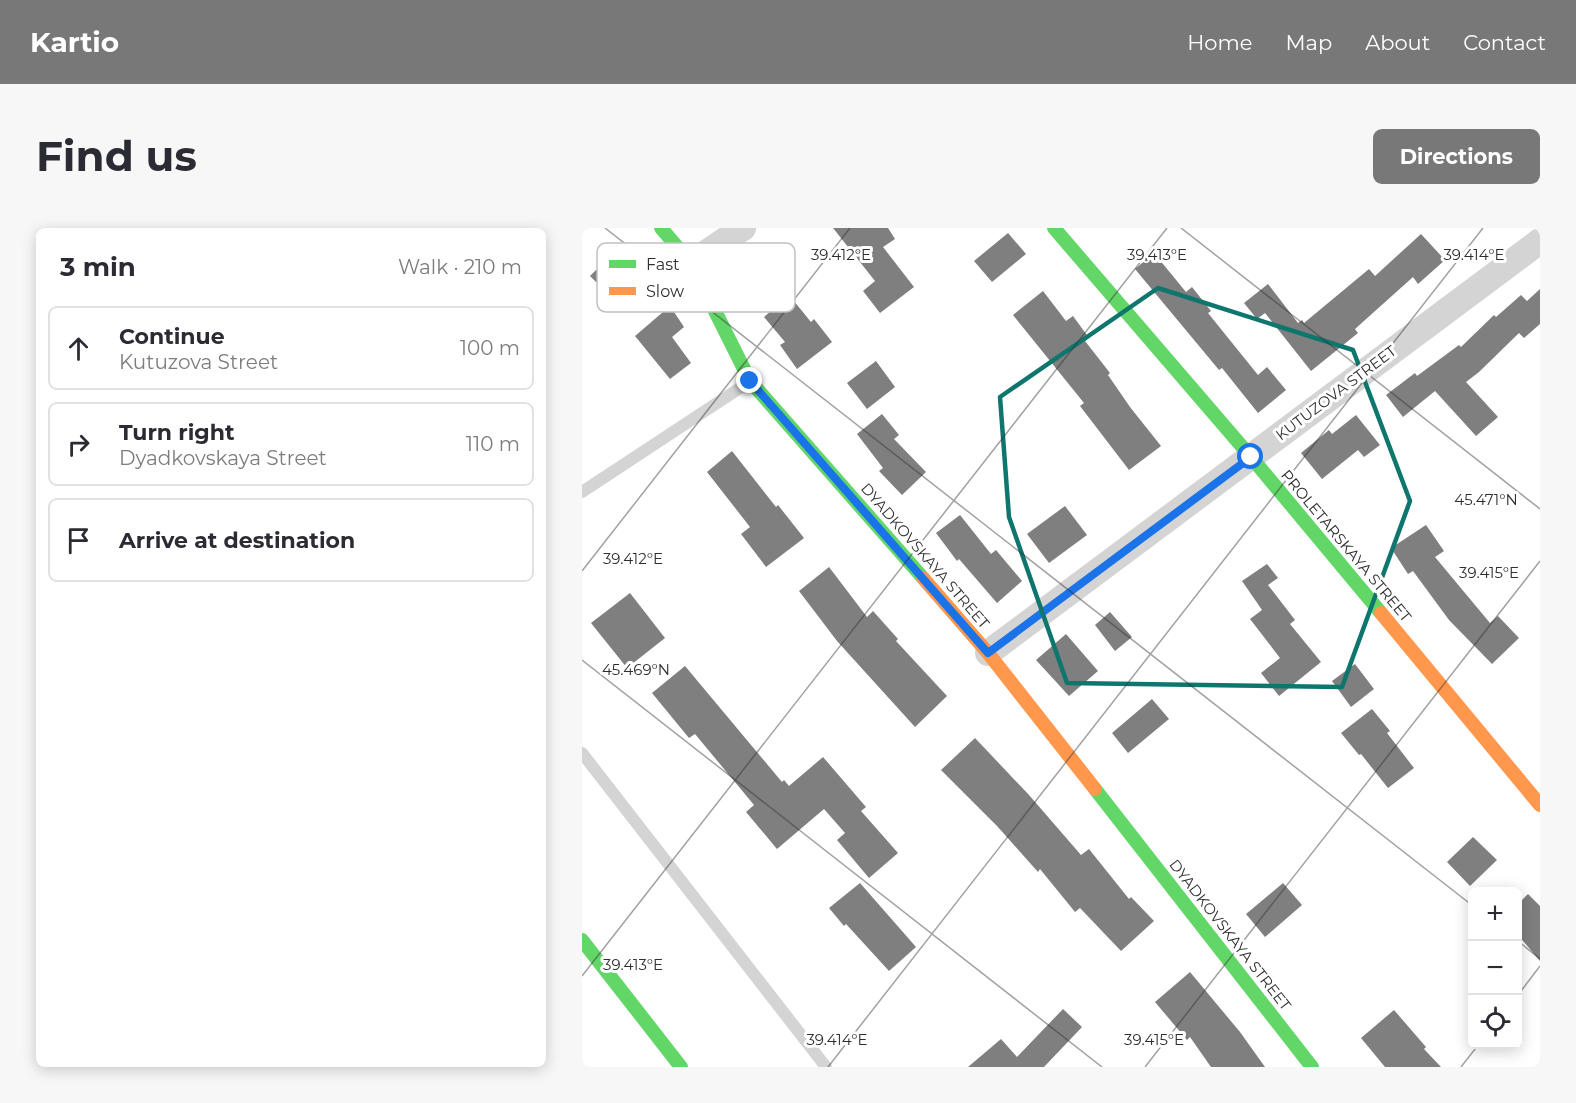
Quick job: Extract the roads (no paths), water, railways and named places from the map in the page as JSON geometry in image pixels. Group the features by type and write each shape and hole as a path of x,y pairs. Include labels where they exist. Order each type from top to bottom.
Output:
{"street":[{"name":"DYADKOVSKAYA STREET","path":"661,228 674,243"},
{"path":"721,243 743,228"},
{"name":"PROLETARSKAYA STREET","path":"1054,228 1251,457 1540,805"},
{"name":"KUTUZOVA STREET","path":"988,653 1540,241"},
{"name":"DYADKOVSKAYA STREET","path":"716,312 750,381 988,653 1312,1067"},
{"path":"582,940 681,1067"}],"lane":[{"path":"582,492 750,381"},
{"path":"582,753 826,1067"}]}
